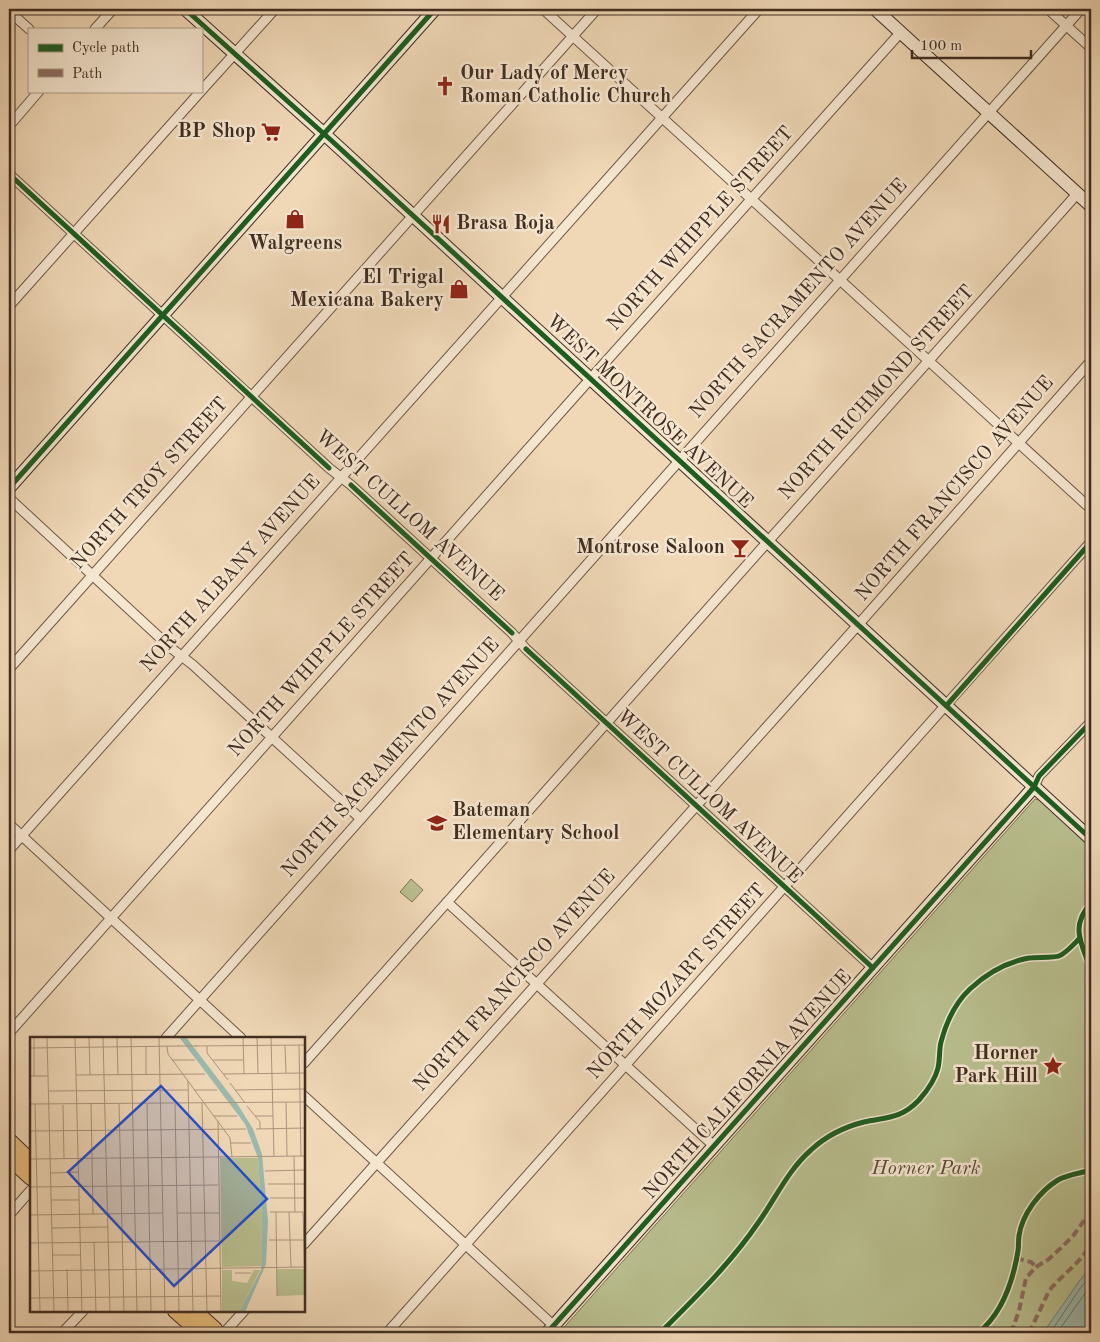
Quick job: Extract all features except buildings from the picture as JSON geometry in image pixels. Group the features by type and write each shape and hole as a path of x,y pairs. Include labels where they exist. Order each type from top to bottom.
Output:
{"main road":[{"name":"WEST MONTROSE AVENUE","path":"185,9 502,297 1091,839"},
{"path":"9,488 435,9"},
{"path":"875,9 1091,206"},
{"name":"NORTH CALIFORNIA AVENUE","path":"551,1329 1034,787"},
{"path":"9,1140 30,1160"},
{"path":"9,1158 30,1177"},
{"path":"176,1312 200,1333"},
{"path":"195,1312 217,1333"}],"street":[{"path":"96,28 113,9"},
{"path":"202,90 275,9"},
{"path":"543,9 1091,509"},
{"name":"NORTH TROY STREET","path":"9,669 598,9"},
{"name":"NORTH ALBANY AVENUE","path":"9,850 759,9"},
{"path":"1048,9 1091,48"},
{"name":"NORTH SACRAMENTO AVENUE","path":"167,1037 1081,9"},
{"path":"9,11 28,28"},
{"name":"NORTH WHIPPLE STREET","path":"9,1033 901,32"},
{"path":"9,126 38,92"},
{"path":"9,306 200,92"},
{"name":"WEST CULLOM AVENUE","path":"9,174 329,468 351,485 431,558 506,627 526,649 873,968"},
{"name":"NORTH RICHMOND STREET","path":"305,1062 1077,194"},
{"name":"NORTH FRANCISCO AVENUE","path":"305,1243 858,625 1091,361"},
{"path":"9,498 361,819"},
{"name":"NORTH MOZART STREET","path":"387,1333 1091,542"},
{"name":"NORTH CALIFORNIA AVENUE","path":"1034,787 1040,776 1091,722"},
{"path":"9,824 240,1037"},
{"path":"447,902 714,1146"},
{"path":"305,1097 466,1245 551,1329"},
{"path":"9,1215 30,1191"},
{"path":"62,1333 82,1312"},
{"path":"224,1333 243,1312"}],"green space":[{"name":"Horner Park","path":"1035,799 1039,800 1091,847 1091,1267 1044,1333 559,1333"},
{"path":"411,879 423,890 412,902 400,892"}],"water":[{"path":"1091,1267 1091,1333 1043,1333 1078,1283"}],"marked path":[{"path":"1011,1333 1019,1311 1026,1278 1036,1267 1049,1259 1073,1236 1091,1211"},
{"path":"1029,1333 1049,1291 1078,1262 1091,1242"},
{"path":"1016,1258 1031,1262 1036,1267"}],"cycle path":[{"path":"185,9 333,142 1091,839"},
{"path":"9,488 435,9"},
{"path":"9,174 329,468"},
{"path":"351,485 512,633"},
{"path":"946,706 1091,542"},
{"path":"526,649 873,968"},
{"path":"547,1333 1028,794 1039,776 1091,722"},
{"path":"1091,903 1081,918 1079,925 1080,939 1088,962 1091,964"},
{"path":"660,1333 736,1253 789,1175 811,1150 823,1140 842,1129 900,1114 919,1100 937,1072 941,1042 948,1021 970,989 983,978 1013,962 1029,958 1059,956 1079,939"},
{"path":"978,1333 994,1316 1010,1285 1016,1262 1021,1228 1033,1204 1045,1190 1061,1178 1091,1170"}],"place":[{"name":"Our Lady of Mercy Roman Catholic Church","path":"445,86"},
{"name":"BP Shop","path":"271,132"},
{"name":"Walgreens","path":"295,219"},
{"name":"Brasa Roja","path":"441,224"},
{"name":"El Trigal Mexicana Bakery","path":"459,289"},
{"name":"Montrose Saloon","path":"740,548"},
{"name":"Bateman Elementary School","path":"437,823"},
{"name":"Horner Park Hill","path":"1053,1066"}]}
